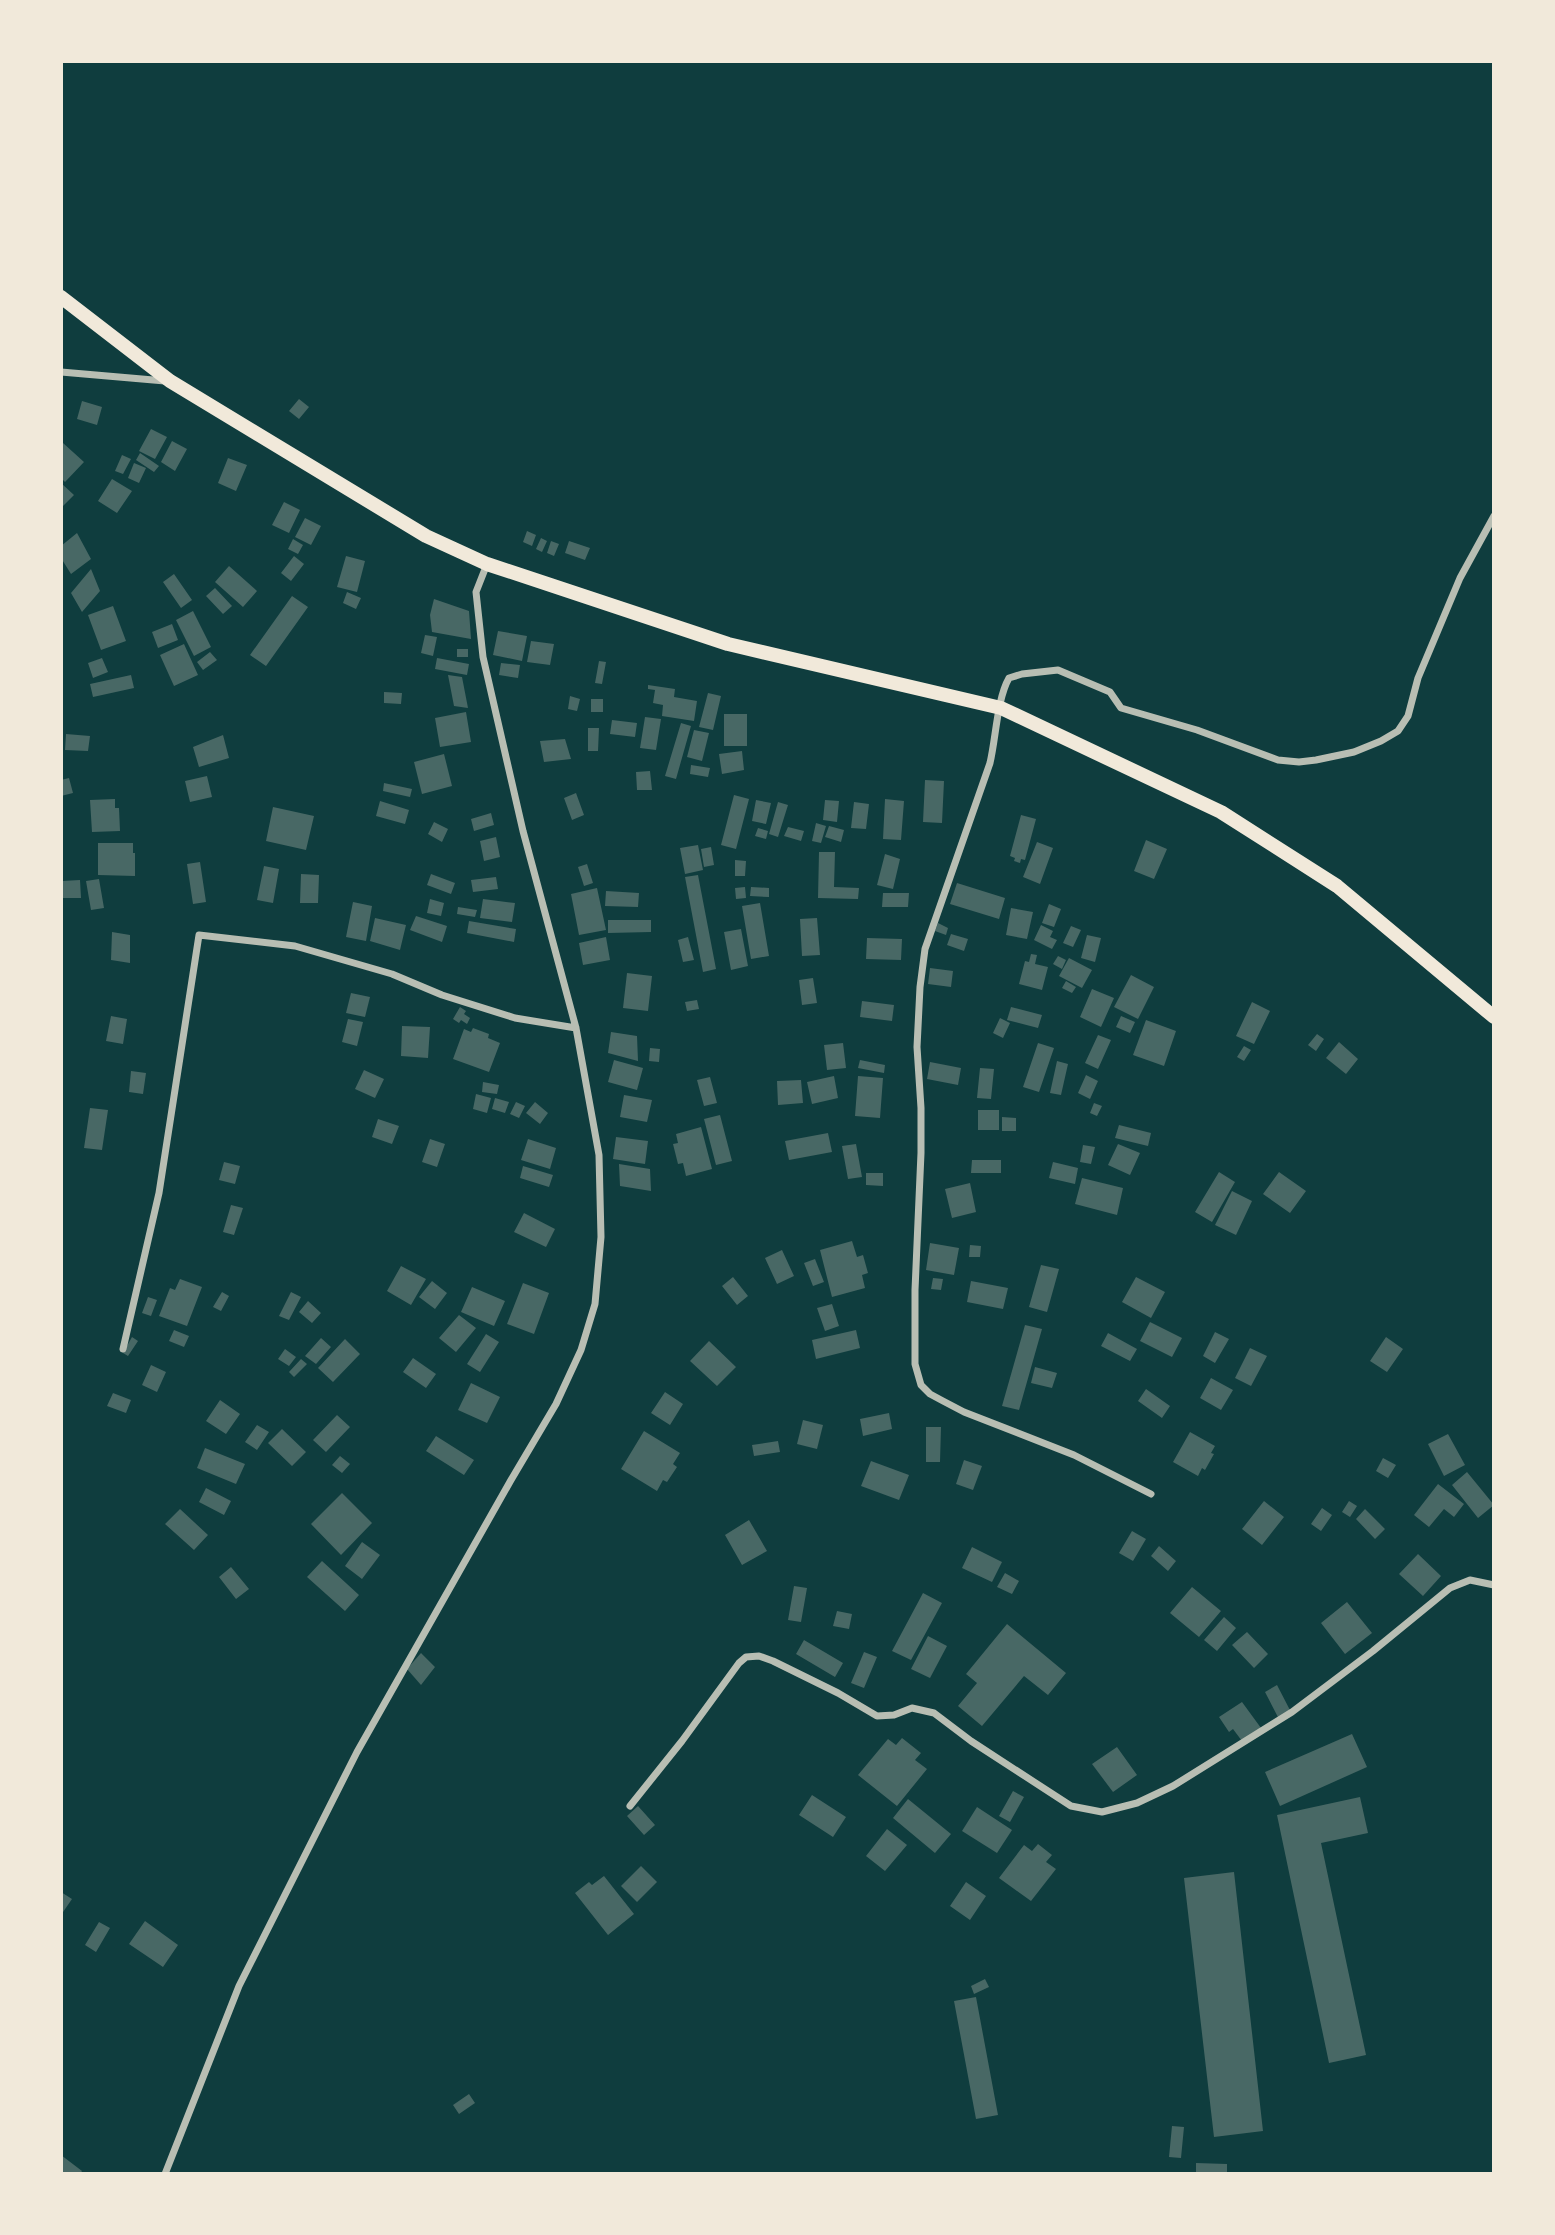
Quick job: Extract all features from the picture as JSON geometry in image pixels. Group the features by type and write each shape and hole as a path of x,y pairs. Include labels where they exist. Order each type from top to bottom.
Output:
{"main road":[{"path":"61,298 170,381 426,536 487,564 728,644 1000,708 1221,812 1337,886 1494,1017"}],"street":[{"path":"61,372 170,381"},
{"path":"1152,1494 1074,1455 964,1412 930,1394 921,1385 915,1364 915,1290 921,1153 917,1047 920,987 925,949 984,783 996,738 1003,689 1009,678 1058,670 1110,692 1121,708 1197,730 1278,760 1299,762 1354,752 1398,731 1408,716 1418,678 1460,578 1494,516"},
{"path":"166,2174 239,1986 363,1740 556,1404 581,1350 595,1304 601,1237 599,1155 576,1028 523,831 483,657 476,592 487,564"},
{"path":"123,1349 159,1193 199,935 295,946 392,974 442,995 515,1018 576,1028"},
{"path":"630,1806 739,1663 746,1657 759,1656 838,1693 877,1716 894,1715 912,1708 934,1713 971,1741 1071,1806 1102,1812 1137,1803 1173,1786 1293,1712 1450,1588 1470,1580 1494,1585"}],"building":[{"path":"299,399 309,407 299,419 289,411"},
{"path":"82,401 102,407 97,425 77,419"},
{"path":"151,429 167,437 155,459 139,451"},
{"path":"172,441 187,449 175,471 161,462"},
{"path":"63,443 84,462 65,482 61,478"},
{"path":"140,453 159,466 154,472 136,460"},
{"path":"122,455 131,459 123,474 115,471"},
{"path":"228,458 247,465 236,491 218,483"},
{"path":"134,463 146,468 139,483 128,478"},
{"path":"112,479 132,491 117,513 98,501"},
{"path":"61,483 74,495 61,508"},
{"path":"284,502 300,510 289,533 272,525"},
{"path":"305,518 321,526 311,545 295,537"},
{"path":"527,531 536,535 532,546 523,542"},
{"path":"77,533 91,559 71,574 61,558 61,546"},
{"path":"541,538 547,541 542,552 536,549"},
{"path":"293,539 303,545 298,554 288,549"},
{"path":"551,541 559,544 554,556 547,553"},
{"path":"569,541 590,548 585,560 565,553"},
{"path":"294,556 304,564 291,581 281,573"},
{"path":"346,556 365,561 357,592 337,587"},
{"path":"229,566 257,591 243,607 215,582"},
{"path":"91,569 100,591 82,612 71,593"},
{"path":"174,574 192,600 181,608 163,582"},
{"path":"215,588 232,606 223,614 206,596"},
{"path":"347,592 361,598 356,609 343,603"},
{"path":"292,596 308,607 266,666 250,655"},
{"path":"434,599 469,611 471,639 432,632 430,615"},
{"path":"113,606 126,641 101,650 88,615"},
{"path":"193,611 211,647 194,656 176,620"},
{"path":"172,624 178,640 158,648 152,632"},
{"path":"498,631 527,636 522,661 493,655"},
{"path":"425,635 437,637 433,656 421,653"},
{"path":"531,641 554,644 550,665 527,662"},
{"path":"184,644 198,675 174,686 160,655"},
{"path":"457,649 468,649 468,657 457,657"},
{"path":"210,652 217,660 203,670 197,662"},
{"path":"102,658 108,672 93,678 88,663"},
{"path":"437,658 469,664 467,675 435,669"},
{"path":"599,661 606,662 602,684 595,683"},
{"path":"501,663 520,665 518,678 499,675"},
{"path":"131,675 134,688 93,697 90,684"},
{"path":"448,675 462,677 468,708 454,706"},
{"path":"648,685 675,689 674,697 697,701 694,721 662,716 663,705 653,703 655,690 648,689"},
{"path":"384,692 402,693 401,704 384,703"},
{"path":"708,693 721,696 713,730 699,727"},
{"path":"570,696 580,699 577,711 568,709"},
{"path":"591,699 603,699 603,712 591,712"},
{"path":"466,712 471,742 440,747 435,718"},
{"path":"724,714 747,714 747,746 724,746"},
{"path":"645,717 661,719 656,750 640,748"},
{"path":"612,720 637,723 635,737 610,734"},
{"path":"681,723 691,726 676,779 665,776"},
{"path":"588,728 599,728 598,751 588,751"},
{"path":"694,730 709,733 702,761 687,757"},
{"path":"66,734 90,736 88,751 65,750"},
{"path":"223,735 229,758 199,767 193,747"},
{"path":"565,739 571,759 544,762 540,741"},
{"path":"742,751 744,770 722,774 719,754"},
{"path":"444,754 452,786 422,794 414,762"},
{"path":"691,765 710,768 708,777 690,774"},
{"path":"650,771 652,790 637,790 636,772"},
{"path":"207,776 212,797 190,802 185,781"},
{"path":"69,778 73,793 61,796 61,780"},
{"path":"925,780 944,781 942,823 923,822"},
{"path":"384,783 412,789 410,797 383,791"},
{"path":"576,793 584,815 572,820 564,798"},
{"path":"734,795 749,799 736,849 721,845"},
{"path":"115,799 115,808 119,808 120,831 92,832 90,800"},
{"path":"885,799 904,801 901,840 883,839"},
{"path":"756,800 771,803 766,824 752,821"},
{"path":"825,800 839,801 837,822 823,820"},
{"path":"380,801 409,810 405,824 376,816"},
{"path":"778,802 788,805 778,837 769,834"},
{"path":"854,802 869,804 866,829 851,828"},
{"path":"273,807 314,816 306,850 266,841"},
{"path":"491,813 494,825 474,831 471,819"},
{"path":"1021,815 1036,819 1025,860 1021,859 1020,863 1010,856"},
{"path":"434,822 448,829 442,842 428,834"},
{"path":"816,823 826,826 821,843 812,841"},
{"path":"829,826 844,830 841,842 825,837"},
{"path":"788,827 804,831 801,841 784,836"},
{"path":"758,828 768,831 766,839 755,836"},
{"path":"496,837 500,857 484,861 480,841"},
{"path":"1146,840 1167,849 1154,879 1134,871"},
{"path":"1037,842 1053,848 1040,884 1023,877"},
{"path":"98,843 133,843 135,876 98,875"},
{"path":"698,845 703,870 685,874 680,848"},
{"path":"711,847 714,865 704,867 701,849"},
{"path":"819,852 835,852 834,887 859,888 858,899 818,898"},
{"path":"885,854 900,859 893,889 877,885"},
{"path":"735,860 746,861 745,876 735,876"},
{"path":"200,862 206,902 193,904 187,864"},
{"path":"587,864 593,883 584,886 578,867"},
{"path":"264,866 279,869 273,903 257,900"},
{"path":"301,874 319,875 318,903 300,903"},
{"path":"431,874 455,883 451,894 427,885"},
{"path":"698,875 716,969 703,972 685,877"},
{"path":"496,877 498,889 473,892 471,880"},
{"path":"99,879 104,908 91,910 86,881"},
{"path":"80,880 81,898 62,898 62,881"},
{"path":"957,883 1005,898 999,919 950,904"},
{"path":"745,887 746,898 736,899 735,888"},
{"path":"751,887 769,888 769,897 750,896"},
{"path":"597,888 606,930 579,935 571,894"},
{"path":"606,891 639,893 638,907 605,906"},
{"path":"883,893 909,893 908,907 882,907"},
{"path":"430,899 444,903 441,916 427,913"},
{"path":"483,899 515,903 512,922 480,918"},
{"path":"353,902 372,906 366,941 346,937"},
{"path":"760,903 769,956 751,959 742,906"},
{"path":"1049,904 1061,909 1054,927 1042,923"},
{"path":"458,907 477,910 475,917 457,914"},
{"path":"1011,908 1033,912 1027,939 1006,935"},
{"path":"416,916 447,926 442,942 410,930"},
{"path":"375,918 406,925 400,950 370,941"},
{"path":"817,918 820,955 802,956 800,919"},
{"path":"608,920 651,920 651,932 608,933"},
{"path":"469,921 516,929 514,942 467,933"},
{"path":"938,923 948,928 946,935 935,931"},
{"path":"1041,925 1053,931 1050,937 1057,940 1052,949 1034,940"},
{"path":"1071,926 1081,930 1073,947 1063,943"},
{"path":"741,929 748,966 731,970 724,932"},
{"path":"112,932 130,935 130,963 111,960"},
{"path":"951,934 968,939 964,951 947,945"},
{"path":"1087,935 1101,938 1095,962 1081,958"},
{"path":"606,937 610,960 583,965 579,943"},
{"path":"688,937 694,960 683,962 678,940"},
{"path":"867,938 902,939 901,960 866,959"},
{"path":"1031,954 1037,955 1035,964 1048,967 1042,990 1019,984 1025,961 1029,962"},
{"path":"1058,956 1066,960 1062,969 1053,964"},
{"path":"1069,958 1092,970 1082,988 1059,976"},
{"path":"930,968 953,971 951,987 928,984"},
{"path":"627,973 652,976 648,1011 623,1008"},
{"path":"1131,975 1154,987 1138,1019 1114,1007"},
{"path":"813,978 817,1003 802,1005 799,980"},
{"path":"1066,981 1076,987 1072,993 1062,988"},
{"path":"1092,989 1114,998 1101,1027 1080,1017"},
{"path":"351,993 370,997 365,1017 346,1013"},
{"path":"697,1000 699,1009 687,1011 685,1002"},
{"path":"862,1001 894,1005 892,1021 860,1017"},
{"path":"1252,1002 1270,1011 1254,1044 1236,1036"},
{"path":"460,1007 470,1018 467,1024 453,1019"},
{"path":"1011,1007 1042,1015 1038,1028 1007,1020"},
{"path":"111,1016 127,1019 123,1044 106,1041"},
{"path":"1121,1016 1135,1022 1130,1033 1116,1027"},
{"path":"1000,1018 1010,1023 1003,1038 993,1033"},
{"path":"348,1019 363,1022 357,1046 342,1042"},
{"path":"1146,1020 1176,1031 1164,1066 1133,1055"},
{"path":"402,1026 430,1027 428,1058 401,1056"},
{"path":"473,1028 489,1034 488,1038 500,1043 489,1072 453,1059 464,1029 471,1032"},
{"path":"611,1032 637,1036 638,1061 608,1053"},
{"path":"1317,1034 1324,1039 1316,1051 1308,1045"},
{"path":"1098,1035 1111,1040 1098,1069 1085,1063"},
{"path":"1339,1042 1358,1059 1346,1074 1326,1058"},
{"path":"843,1043 846,1068 827,1070 824,1045"},
{"path":"1038,1043 1054,1048 1039,1092 1023,1087"},
{"path":"1244,1046 1251,1050 1244,1061 1237,1057"},
{"path":"650,1048 660,1049 659,1062 649,1061"},
{"path":"614,1060 643,1068 637,1090 608,1082"},
{"path":"860,1060 885,1065 884,1073 858,1068"},
{"path":"1057,1061 1068,1064 1061,1095 1050,1093"},
{"path":"930,1062 961,1068 958,1085 927,1079"},
{"path":"980,1068 994,1069 991,1099 977,1098"},
{"path":"364,1070 384,1079 375,1098 355,1089"},
{"path":"131,1071 146,1073 143,1094 129,1092"},
{"path":"1086,1075 1098,1081 1090,1099 1078,1093"},
{"path":"834,1076 838,1098 812,1104 807,1082"},
{"path":"858,1076 883,1078 880,1118 855,1116"},
{"path":"710,1077 717,1103 704,1106 697,1080"},
{"path":"801,1080 803,1103 778,1105 777,1081"},
{"path":"483,1082 499,1085 497,1094 482,1092"},
{"path":"476,1094 491,1098 487,1113 473,1109"},
{"path":"624,1095 652,1100 647,1122 620,1117"},
{"path":"495,1098 509,1102 505,1113 492,1109"},
{"path":"516,1102 525,1106 519,1118 510,1114"},
{"path":"535,1102 548,1113 540,1124 526,1113"},
{"path":"1094,1103 1102,1106 1097,1116 1090,1113"},
{"path":"90,1108 108,1110 102,1150 84,1148"},
{"path":"978,1110 999,1110 999,1130 978,1130"},
{"path":"720,1115 732,1161 716,1165 704,1119"},
{"path":"1002,1117 1016,1118 1016,1131 1002,1131"},
{"path":"378,1119 399,1126 392,1144 372,1137"},
{"path":"1119,1125 1151,1133 1148,1146 1115,1138"},
{"path":"701,1127 712,1169 686,1176 683,1163 678,1164 673,1144 678,1143 676,1134"},
{"path":"828,1133 832,1152 789,1160 785,1141"},
{"path":"616,1137 648,1141 645,1164 613,1159"},
{"path":"430,1139 445,1144 437,1167 422,1162"},
{"path":"528,1139 556,1148 550,1169 521,1160"},
{"path":"856,1144 862,1177 848,1179 842,1146"},
{"path":"1118,1144 1140,1153 1130,1175 1108,1165"},
{"path":"1083,1145 1095,1147 1091,1164 1080,1162"},
{"path":"972,1160 1001,1160 1001,1173 971,1173"},
{"path":"224,1162 240,1166 235,1184 219,1180"},
{"path":"1053,1162 1078,1168 1075,1184 1049,1178"},
{"path":"619,1164 650,1169 651,1191 620,1186"},
{"path":"523,1166 553,1175 549,1187 520,1178"},
{"path":"1219,1172 1235,1182 1212,1222 1195,1212"},
{"path":"1279,1172 1306,1191 1290,1213 1263,1194"},
{"path":"866,1173 883,1173 883,1186 866,1185"},
{"path":"1082,1178 1123,1188 1117,1215 1075,1204"},
{"path":"970,1183 976,1212 952,1218 945,1189"},
{"path":"1232,1191 1252,1201 1236,1235 1215,1225"},
{"path":"231,1205 243,1208 234,1235 223,1232"},
{"path":"524,1213 555,1229 546,1247 514,1232"},
{"path":"852,1241 857,1257 863,1255 868,1273 862,1275 865,1288 832,1297 820,1250"},
{"path":"930,1243 959,1248 954,1275 926,1270"},
{"path":"970,1245 981,1246 980,1257 969,1257"},
{"path":"782,1250 794,1276 777,1284 765,1258"},
{"path":"815,1259 824,1282 813,1286 804,1263"},
{"path":"1041,1265 1059,1269 1047,1312 1029,1307"},
{"path":"401,1266 426,1279 411,1305 387,1291"},
{"path":"733,1277 748,1296 737,1305 722,1286"},
{"path":"1136,1277 1165,1292 1151,1318 1122,1302"},
{"path":"933,1278 943,1279 941,1290 931,1289"},
{"path":"180,1279 202,1287 187,1326 159,1316 170,1288 175,1290"},
{"path":"432,1281 447,1293 435,1309 419,1297"},
{"path":"971,1281 1008,1288 1003,1309 967,1302"},
{"path":"523,1283 549,1293 534,1334 507,1324"},
{"path":"472,1287 505,1301 494,1326 461,1312"},
{"path":"222,1292 229,1296 221,1311 213,1307"},
{"path":"291,1292 301,1297 289,1320 279,1316"},
{"path":"148,1297 157,1300 151,1316 142,1313"},
{"path":"308,1301 321,1313 312,1323 299,1312"},
{"path":"832,1304 839,1326 825,1331 817,1308"},
{"path":"459,1315 476,1328 456,1352 439,1338"},
{"path":"1150,1322 1182,1338 1172,1357 1140,1341"},
{"path":"1025,1325 1042,1329 1019,1410 1002,1406"},
{"path":"174,1330 189,1336 184,1347 169,1341"},
{"path":"856,1330 860,1348 816,1359 812,1340"},
{"path":"1215,1332 1229,1339 1215,1363 1203,1356"},
{"path":"1108,1333 1137,1349 1130,1361 1101,1346"},
{"path":"486,1334 499,1342 480,1372 467,1364"},
{"path":"132,1337 138,1341 128,1356 123,1353"},
{"path":"1386,1337 1403,1349 1387,1372 1370,1361"},
{"path":"321,1338 331,1347 316,1364 305,1356"},
{"path":"345,1339 360,1354 333,1382 318,1368"},
{"path":"709,1341 736,1367 717,1386 690,1361"},
{"path":"1250,1348 1267,1356 1251,1386 1235,1378"},
{"path":"285,1349 296,1357 289,1366 278,1359"},
{"path":"413,1358 436,1374 426,1388 403,1372"},
{"path":"301,1359 307,1364 294,1377 289,1372"},
{"path":"151,1365 166,1372 157,1392 142,1385"},
{"path":"1035,1367 1057,1373 1052,1388 1031,1383"},
{"path":"1211,1378 1233,1390 1221,1410 1200,1398"},
{"path":"471,1383 500,1397 487,1423 458,1410"},
{"path":"1146,1389 1170,1406 1162,1418 1138,1401"},
{"path":"665,1392 683,1404 670,1425 651,1413"},
{"path":"113,1393 131,1400 126,1413 107,1406"},
{"path":"220,1400 240,1414 226,1434 206,1421"},
{"path":"889,1413 892,1429 863,1436 860,1419"},
{"path":"337,1415 350,1427 326,1452 313,1440"},
{"path":"803,1420 823,1425 817,1449 797,1444"},
{"path":"257,1425 269,1432 257,1450 245,1442"},
{"path":"926,1427 941,1427 940,1462 926,1462"},
{"path":"282,1429 306,1452 292,1466 268,1443"},
{"path":"644,1431 680,1453 673,1464 677,1467 667,1482 663,1480 657,1491 621,1469"},
{"path":"1190,1432 1215,1446 1211,1453 1214,1454 1205,1470 1202,1468 1198,1476 1173,1462"},
{"path":"1448,1434 1465,1465 1444,1476 1428,1444"},
{"path":"436,1436 474,1460 464,1475 426,1451"},
{"path":"778,1441 780,1452 754,1456 752,1445"},
{"path":"205,1448 245,1464 236,1484 197,1468"},
{"path":"340,1456 350,1464 342,1473 332,1465"},
{"path":"1383,1458 1396,1465 1388,1478 1376,1471"},
{"path":"964,1460 982,1466 973,1490 956,1484"},
{"path":"871,1461 909,1475 899,1500 861,1486"},
{"path":"1467,1472 1494,1505 1478,1518 1452,1485"},
{"path":"1438,1484 1464,1504 1454,1517 1444,1509 1429,1527 1414,1515"},
{"path":"206,1488 231,1501 224,1515 199,1502"},
{"path":"342,1493 372,1523 341,1555 311,1524"},
{"path":"1264,1501 1284,1517 1262,1545 1242,1529"},
{"path":"1349,1501 1357,1506 1350,1517 1342,1512"},
{"path":"1322,1508 1332,1515 1321,1531 1311,1524"},
{"path":"180,1509 208,1535 194,1550 165,1524"},
{"path":"1365,1509 1385,1529 1375,1539 1356,1519"},
{"path":"749,1520 767,1551 742,1565 725,1535"},
{"path":"1132,1531 1146,1539 1133,1561 1119,1553"},
{"path":"362,1542 380,1555 362,1579 345,1566"},
{"path":"1159,1546 1176,1561 1168,1571 1151,1556"},
{"path":"972,1547 1002,1562 992,1582 962,1568"},
{"path":"1418,1554 1441,1576 1423,1596 1399,1574"},
{"path":"322,1561 359,1595 345,1611 307,1577"},
{"path":"231,1567 249,1589 236,1599 219,1577"},
{"path":"1005,1573 1019,1581 1012,1594 997,1587"},
{"path":"794,1586 807,1588 801,1622 788,1620"},
{"path":"1192,1587 1221,1611 1199,1637 1170,1613"},
{"path":"923,1593 942,1603 911,1660 892,1651"},
{"path":"1347,1602 1372,1633 1345,1654 1321,1623"},
{"path":"837,1611 852,1614 849,1629 833,1626"},
{"path":"1224,1617 1236,1628 1217,1651 1204,1640"},
{"path":"1007,1624 1066,1673 1048,1695 1024,1676 982,1726 958,1706 977,1683 966,1674"},
{"path":"1247,1632 1268,1654 1254,1668 1232,1645"},
{"path":"928,1636 947,1646 930,1678 911,1669"},
{"path":"804,1640 843,1663 835,1677 796,1654"},
{"path":"864,1652 877,1657 864,1688 851,1683"},
{"path":"421,1653 435,1667 421,1685 407,1669"},
{"path":"1277,1685 1292,1714 1280,1721 1265,1692"},
{"path":"1242,1702 1261,1728 1242,1741 1233,1729 1229,1732 1219,1717"},
{"path":"1352,1734 1367,1767 1280,1806 1265,1772"},
{"path":"902,1738 921,1753 915,1760 927,1769 897,1806 858,1775 888,1739 896,1745"},
{"path":"1117,1747 1137,1775 1113,1792 1092,1764"},
{"path":"1013,1791 1024,1797 1010,1822 999,1816"},
{"path":"812,1795 846,1817 833,1837 799,1815"},
{"path":"1360,1797 1368,1833 1321,1843 1366,2055 1329,2063 1277,1815"},
{"path":"908,1799 951,1834 935,1853 893,1818"},
{"path":"638,1806 655,1825 644,1835 627,1816"},
{"path":"977,1807 1012,1830 997,1853 962,1831"},
{"path":"887,1829 907,1845 885,1871 866,1856"},
{"path":"1038,1844 1052,1855 1046,1862 1056,1869 1031,1901 999,1878 1024,1845 1032,1851"},
{"path":"641,1866 657,1882 637,1902 621,1886"},
{"path":"1234,1872 1263,2131 1214,2137 1184,1878"},
{"path":"604,1876 634,1914 608,1935 575,1893 589,1882 592,1885"},
{"path":"966,1882 986,1896 970,1920 950,1906"},
{"path":"61,1892 72,1899 61,1915"},
{"path":"145,1921 178,1945 163,1967 129,1944"},
{"path":"99,1922 110,1928 96,1952 85,1945"},
{"path":"985,1979 989,1987 974,1994 971,1986"},
{"path":"976,1997 998,2115 976,2119 954,2001"},
{"path":"469,2094 475,2103 459,2114 453,2105"},
{"path":"1172,2126 1184,2127 1181,2158 1169,2157"},
{"path":"61,2155 82,2171 80,2174 61,2174"},
{"path":"1196,2163 1227,2164 1227,2174 1196,2174"}]}
